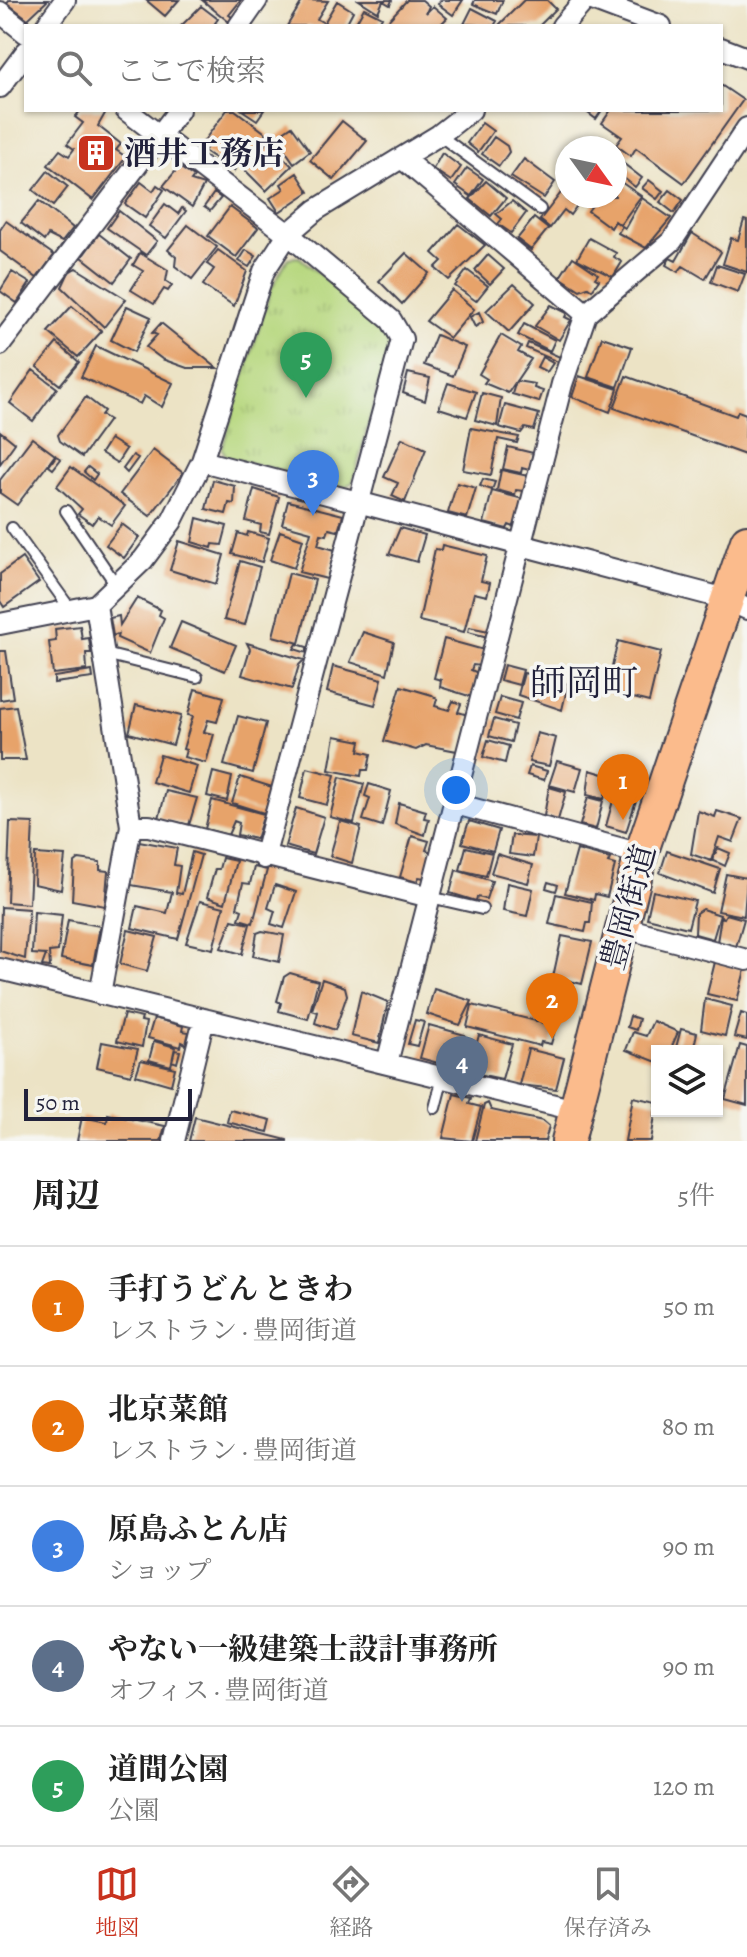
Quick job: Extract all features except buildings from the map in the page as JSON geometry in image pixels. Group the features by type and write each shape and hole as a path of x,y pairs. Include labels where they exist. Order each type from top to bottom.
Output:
{"main road":[{"name":"豊岡街道","path":"572,1126 641,854 736,604 747,541"}],"street":[{"path":"564,24 585,0"},
{"path":"592,0 656,24"},
{"path":"47,24 63,1"},
{"path":"0,12 24,31"},
{"path":"723,49 747,58"},
{"path":"0,87 24,55"},
{"path":"128,112 288,234 391,320 402,339 264,858"},
{"path":"0,345 177,112"},
{"path":"0,624 96,605 117,586 172,521 202,461 264,271 288,234 316,210 439,135 468,112"},
{"path":"387,1063 523,546 562,384 586,314 672,241 747,128"},
{"path":"402,158 586,314"},
{"path":"202,461 736,604"},
{"path":"96,605 131,826 100,994"},
{"path":"456,804 641,854"},
{"path":"131,826 149,826 264,858 430,897"},
{"path":"621,927 747,960"},
{"path":"0,969 443,1077 572,1126"},
{"path":"174,1141 204,1019"}],"lane":[{"path":"439,135 540,209"},
{"path":"66,511 117,586"},
{"path":"12,528 71,610"},
{"path":"105,654 197,677"},
{"path":"430,897 482,909"},
{"path":"435,1108 443,1077"}],"green space":[{"path":"299,257 385,329 389,346 353,482 344,487 227,457 222,449 271,289 288,258"}],"place":[{"name":"酒井工務店","path":"96,153"},
{"name":"道間公園","path":"306,398"},
{"name":"原島ふとん店","path":"313,516"},
{"name":"手打うどん ときわ","path":"623,820"},
{"name":"北京菜館","path":"552,1039"},
{"name":"やない一級建築士設計事務所","path":"462,1102"}],"district":[{"name":"師岡町","path":"584,682"}]}
